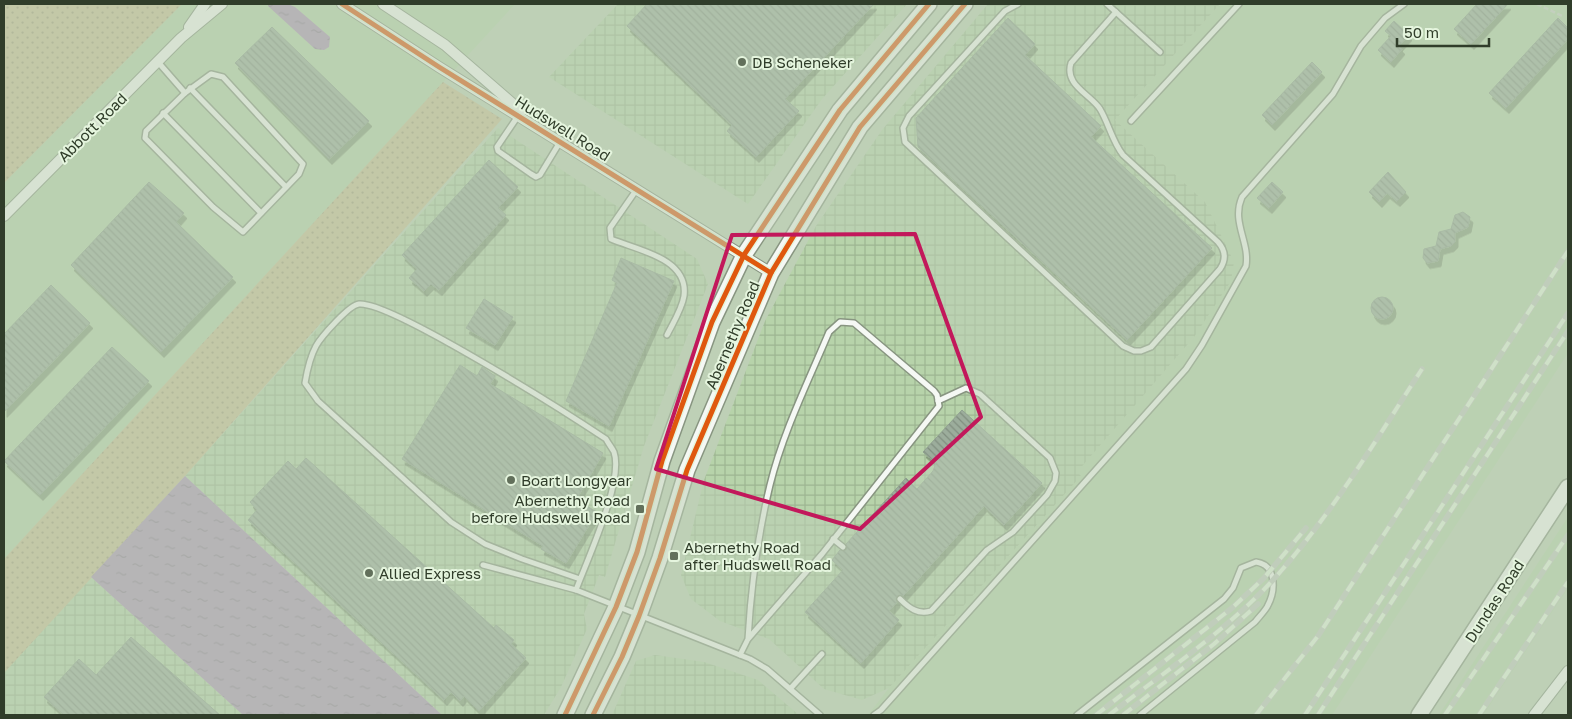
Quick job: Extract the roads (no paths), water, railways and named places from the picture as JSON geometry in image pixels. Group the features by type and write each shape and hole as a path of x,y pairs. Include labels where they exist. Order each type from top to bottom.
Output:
{"main road":[{"name":"Abernethy Road","path":"565,715 616,608 637,552 662,461 709,332 744,255 840,110 929,4"},
{"name":"Abernethy Road","path":"593,715 622,657 639,616 660,558 687,470 772,273 860,127 966,4"},
{"name":"Dundas Road","path":"1419,715 1568,487"}],"street":[{"name":"Abbott Road","path":"181,38 205,4"},
{"name":"Abbott Road","path":"4,216 181,38 222,4"},
{"name":"Hudswell Road","path":"342,4 772,273"},
{"name":"Hudswell Road","path":"383,4 445,45 542,130"},
{"path":"1534,715 1568,671"}],"lane":[{"path":"1018,4 1005,11 909,116 903,128 905,142 1123,346 1142,351 1151,346 1208,284 1220,270 1225,258 1222,247 1218,242 1123,155 1115,144 1099,107 1071,79 1069,69 1071,63 1116,12"},
{"path":"1107,4 1160,52"},
{"path":"1131,121 1239,4"},
{"path":"874,715 914,673 1186,369 1207,337 1246,266 1246,253 1237,217 1242,198 1333,94 1361,46 1385,18 1404,4"},
{"path":"158,62 185,92"},
{"path":"211,74 222,77 300,158 303,164 300,174 243,232 213,207 145,138 146,131 185,92 211,74"},
{"path":"190,88 286,188"},
{"path":"163,114 261,213"},
{"path":"518,115 497,147 498,151 530,174 536,177 540,175 561,142"},
{"path":"637,189 610,228 609,236 611,239 656,256 680,272 684,284 684,296 667,335"},
{"path":"576,590 580,579 615,479 614,453 606,439 467,355 410,324 374,307 359,304 350,308 316,346 306,383 318,401 451,522 492,547 580,579"},
{"path":"740,654 748,639 834,539 936,411 938,401 934,392 861,327 846,321 835,326 829,332 792,421 770,484 753,577 748,639"},
{"path":"900,600 912,610 920,612 931,611 986,550 1013,532 1047,495 1055,481 1056,473 1050,458 980,394 966,388 938,401"},
{"path":"834,539 843,547"},
{"path":"1077,715 1224,599 1233,588 1241,568 1256,562 1266,565 1271,570 1272,589 1268,606 1255,622 1140,715"},
{"path":"483,565 576,590 616,608 740,654 759,663 820,715"},
{"path":"790,689 822,654"}],"water":[{"path":"269,4 288,4 295,7 330,37 329,47 324,50 315,49 268,6"},
{"path":"185,476 442,715 243,715 91,577"}],"railway":[{"path":"1256,715 1318,636 1568,251"},
{"path":"1305,715 1568,313"},
{"path":"1318,715 1568,331"},
{"path":"1109,715 1215,634 1255,599 1273,580 1294,556 1333,504 1422,369"},
{"path":"1096,715 1232,608 1264,578 1306,528"},
{"path":"1445,715 1568,535"},
{"path":"1479,715 1568,582"},
{"path":"1123,715 1214,644 1258,604"}],"place":[{"name":"DB Scheneker","path":"742,62"},
{"name":"Boart Longyear","path":"511,480"},
{"name":"Abernethy Road before Hudswell Road","path":"640,509"},
{"name":"Abernethy Road after Hudswell Road","path":"674,556"},
{"name":"Allied Express","path":"369,573"}]}
